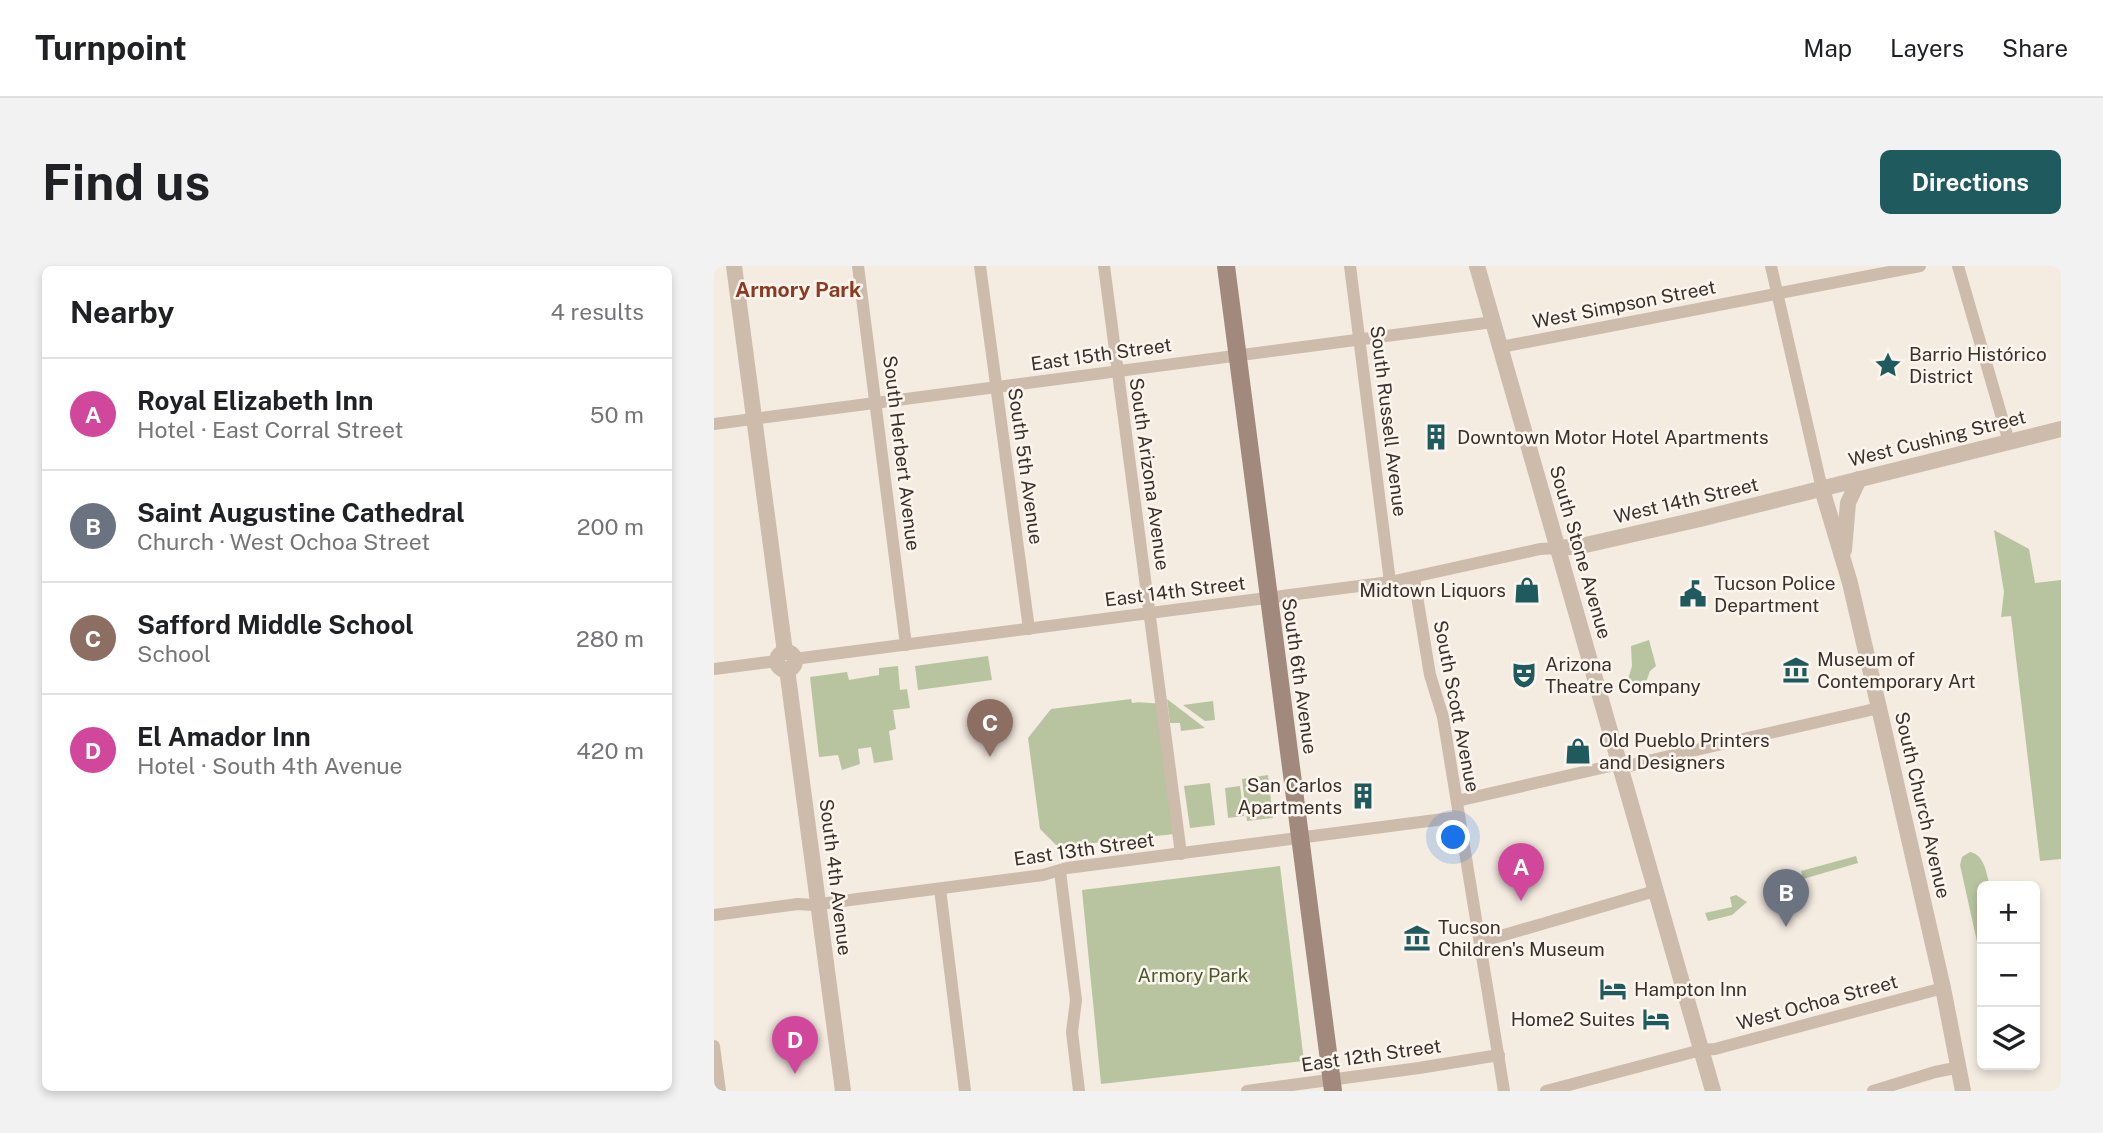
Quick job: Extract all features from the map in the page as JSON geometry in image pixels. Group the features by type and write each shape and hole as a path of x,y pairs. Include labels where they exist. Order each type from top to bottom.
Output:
{"main road":[{"name":"South 6th Avenue","path":"1226,266 1332,1085"}],"street":[{"name":"South 4th Avenue","path":"734,266 843,1091"},
{"name":"South Herbert Avenue","path":"858,266 906,646"},
{"name":"South 5th Avenue","path":"980,266 1029,629"},
{"name":"South Arizona Avenue","path":"1104,266 1181,854"},
{"name":"South Russell Avenue","path":"1350,266 1390,582"},
{"name":"South Stone Avenue","path":"1477,266 1713,1091"},
{"path":"1771,266 1822,489"},
{"name":"West Simpson Street","path":"1500,347 1920,266"},
{"path":"1958,266 2009,442"},
{"name":"East 15th Street","path":"714,424 1493,322"},
{"name":"West Cushing Street","path":"1822,489 2061,429"},
{"path":"1844,564 1847,503 1859,479"},
{"name":"West 14th Street","path":"1558,548 1581,546 1822,489"},
{"name":"South Church Avenue","path":"1822,489 1844,564 1879,708 1943,988 1963,1091"},
{"name":"East 14th Street","path":"714,668 906,646 1390,582 1540,549 1558,548"},
{"name":"South Scott Avenue","path":"1413,578 1430,675 1443,717 1504,1091"},
{"path":"1457,801 1879,708"},
{"name":"East 13th Street","path":"714,915 798,904 819,905 1459,817"},
{"path":"1060,871 1076,1000 1072,1032 1079,1091"},
{"path":"940,889 965,1091"},
{"path":"1480,942 1655,891"},
{"name":"West Ochoa Street","path":"1546,1091 1943,988"},
{"path":"714,1046 720,1091"},
{"name":"East 12th Street","path":"1247,1091 1332,1085 1499,1055"},
{"path":"1873,1091 1960,1067"}],"green space":[{"path":"1994,530 2029,549 2035,583 2061,580 2061,859 2040,861 2011,616 2001,617 2004,592"},
{"path":"1649,640 1656,666 1650,671 1646,682 1637,684 1628,680 1632,666 1631,646"},
{"path":"988,656 992,680 918,690 915,666"},
{"path":"898,666 900,690 907,689 910,708 893,710 896,729 889,731 893,760 874,763 871,747 858,749 860,764 842,770 838,755 819,757 810,677 847,672 849,680 879,675 879,668"},
{"path":"1131,699 1132,703 1157,703 1174,834 1058,847 1040,829 1028,738 1051,709"},
{"path":"1167,699 1205,728 1181,731 1180,723 1170,723"},
{"path":"1213,701 1215,720 1205,721 1183,705"},
{"path":"1268,775 1273,818 1247,821 1242,779"},
{"path":"1210,783 1215,825 1190,828 1184,786"},
{"path":"1240,786 1244,816 1228,818 1225,788"},
{"path":"1970,852 1979,857 1989,881 1977,881 1977,942 1960,865 1962,857"},
{"path":"1856,856 1858,863 1803,879 1801,871"},
{"name":"Armory Park","path":"1280,866 1304,1061 1101,1084 1082,890"},
{"path":"1736,895 1747,902 1732,915 1708,921 1705,913 1732,907 1730,897"}],"place":[{"name":"Barrio Histórico District","path":"1888,365"},
{"name":"Downtown Motor Hotel Apartments","path":"1436,437"},
{"name":"Midtown Liquors","path":"1527,590"},
{"name":"Tucson Police Department","path":"1693,594"},
{"name":"Museum of Contemporary Art","path":"1796,670"},
{"name":"Arizona Theatre Company","path":"1524,675"},
{"name":"Old Pueblo Printers and Designers","path":"1578,751"},
{"name":"Safford Middle School","path":"990,757"},
{"name":"San Carlos Apartments","path":"1363,796"},
{"name":"Royal Elizabeth Inn","path":"1521,901"},
{"name":"Saint Augustine Cathedral","path":"1786,927"},
{"name":"Tucson Children's Museum","path":"1417,938"},
{"name":"Hampton Inn","path":"1613,989"},
{"name":"Home2 Suites","path":"1656,1019"},
{"name":"El Amador Inn","path":"795,1074"}],"district":[{"name":"Armory Park","path":"798,289"}]}
